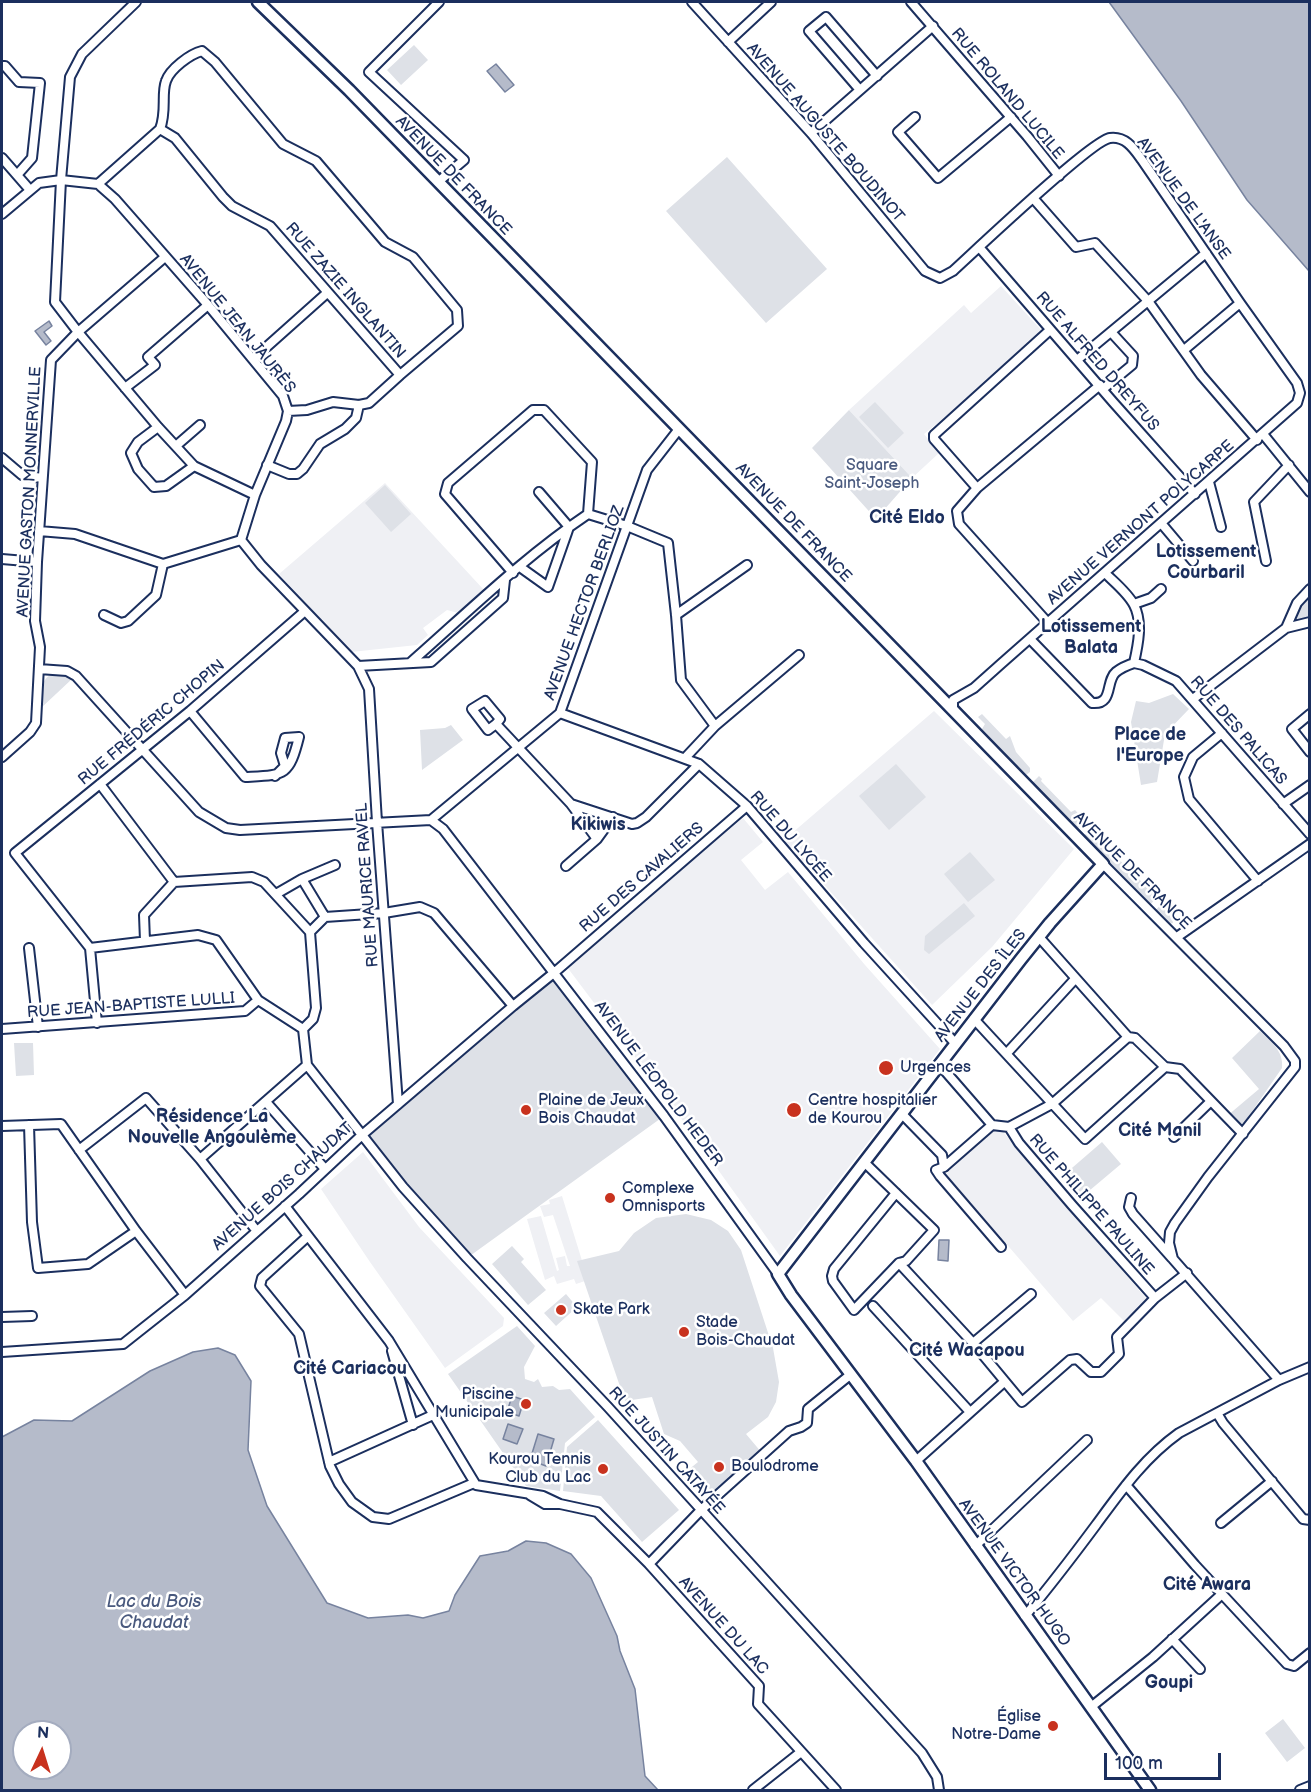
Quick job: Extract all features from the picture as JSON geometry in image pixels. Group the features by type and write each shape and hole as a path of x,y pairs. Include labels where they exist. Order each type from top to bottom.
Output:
{"main road":[{"name":"AVENUE DE FRANCE","path":"260,2 950,704 1103,864"},
{"name":"AVENUE DES ÎLES","path":"778,1274 1039,937 1103,864"},
{"name":"AVENUE LÉOPOLD HEDER","path":"778,1274 850,1375"},
{"name":"AVENUE VICTOR HUGO","path":"850,1375 916,1461 1150,1791"}],"street":[{"path":"136,2 82,54 70,77 61,180 55,302 158,427 194,466 255,495"},
{"path":"438,182 464,160 369,72 439,2"},
{"name":"AVENUE AUGUSTE BOUDINOT","path":"692,2 811,133 925,271 940,278"},
{"path":"728,42 771,2"},
{"name":"RUE ROLAND LUCILE","path":"911,2 1059,176"},
{"path":"860,90 809,31 826,17 877,76"},
{"path":"811,133 933,26"},
{"path":"2,214 39,183 61,180 98,184 160,129 164,118 166,80 179,64 194,53 202,51 215,62 284,144 316,161 385,242 413,257 457,310 458,326 400,375"},
{"path":"2,66 5,66 19,82 40,83 32,158 17,175"},
{"path":"915,117 898,132 938,178 1011,117"},
{"name":"RUE ZAZIE INGLANTIN","path":"160,129 175,138 232,206 270,226 400,375 369,403 358,405"},
{"name":"AVENUE DE L'ANSE","path":"940,278 953,271 1059,176 1108,138 1120,138 1129,144 1142,160 1297,383 1300,393 1297,403 1260,437"},
{"path":"2,158 30,190"},
{"name":"AVENUE JEAN JAURÈS","path":"98,184 115,199 208,305 283,396 288,411 286,421 255,495 241,540"},
{"path":"1034,198 1076,247 1095,243 1148,301 1201,375 1289,465 1310,492"},
{"name":"RUE ALFRED DREYFUS","path":"979,247 1195,494"},
{"path":"1077,360 1206,253"},
{"name":"AVENUE GASTON MONNERVILLE","path":"2,757 30,732 36,723 40,647 35,621 36,562 51,360 78,332 165,257"},
{"path":"252,359 327,292"},
{"path":"1184,350 1240,303"},
{"path":"125,388 155,366 148,357 208,305"},
{"path":"977,488 934,439 934,435 1050,330"},
{"path":"1048,623 959,524 957,511 977,488 1074,406 1132,365 1133,356 1111,332"},
{"path":"267,465 289,474 297,474 320,444 345,429 356,418 358,405 333,402 307,410 288,411"},
{"path":"513,573 446,494 445,488 533,410 544,410 592,462 588,514"},
{"path":"177,445 200,425"},
{"path":"158,427 138,442 131,453 138,469 154,487 166,486 194,466"},
{"name":"AVENUE HECTOR BERLIOZ","path":"432,820 560,713 647,470 679,429"},
{"name":"AVENUE VERNONT POLYCARPE","path":"950,704 974,688 1260,437"},
{"path":"2,458 22,475 42,478"},
{"path":"1266,561 1254,502 1289,465"},
{"path":"1209,482 1221,527"},
{"path":"539,492 569,527"},
{"path":"588,514 627,526 669,545 681,680 715,726"},
{"path":"410,663 520,567 588,514"},
{"path":"1161,523 1193,561"},
{"path":"520,567 548,587 569,527"},
{"path":"39,531 75,534 163,564 241,540 261,565 358,666 431,662 503,598 505,580"},
{"path":"2,559 36,562"},
{"path":"104,615 121,623 128,621 156,595 163,564"},
{"path":"676,615 747,565"},
{"path":"1030,639 1092,703 1098,704 1103,701 1116,672 1134,663 1139,640 1134,604 1105,573"},
{"path":"1134,604 1151,598 1161,589"},
{"path":"1286,628 1297,603 1310,590"},
{"name":"RUE FRÉDÉRIC CHOPIN","path":"90,948 15,853 190,711 305,611"},
{"path":"1193,699 1286,628 1310,622"},
{"path":"685,758 715,726 800,655"},
{"name":"RUE DES PALICAS","path":"1134,663 1176,681 1310,834"},
{"name":"RUE MAURICE RAVEL","path":"358,666 369,689 398,1104"},
{"path":"39,669 68,671 76,676 199,812 226,828 240,830 432,820"},
{"path":"190,711 245,777 275,776 287,770 294,757 299,737 285,738 281,753 285,766 275,776"},
{"name":"RUE DU LYCÉE","path":"560,713 699,764 747,806 864,944 955,1043"},
{"path":"1310,714 1292,729 1310,752"},
{"path":"496,724 571,804 597,839"},
{"path":"1222,733 1194,757 1185,777 1189,799 1258,881"},
{"path":"571,804 632,824 637,823 646,817 699,764"},
{"path":"100,784 174,882"},
{"path":"1283,804 1310,785"},
{"name":"RUE DES CAVALIERS","path":"555,972 747,806"},
{"path":"566,866 597,839 613,816"},
{"name":"AVENUE LÉOPOLD HEDER","path":"432,820 443,830 555,972 664,1116 778,1274"},
{"path":"1177,937 1310,844"},
{"name":"AVENUE DE FRANCE","path":"1103,864 1284,1046 1295,1060 1295,1067 1242,1134"},
{"path":"276,894 302,879 335,865"},
{"path":"145,941 144,915 174,882 252,877 264,882 310,932 316,1008 313,1019 303,1029"},
{"path":"302,879 326,917"},
{"path":"310,932 326,917 420,908 434,913 513,1006"},
{"path":"97,1023 90,948 198,935 216,940 258,1000 303,1029"},
{"path":"1039,937 1128,1037 1135,1038 1165,1067 1180,1069 1242,1134 1170,1232 1169,1243 1173,1260"},
{"path":"29,948 38,1027"},
{"name":"AVENUE BOIS CHAUDAT","path":"2,1352 123,1344 185,1294 362,1135 555,972"},
{"path":"1007,1053 1075,979"},
{"name":"RUE JEAN-BAPTISTE LULLI","path":"2,1029 245,1011 258,1000"},
{"path":"974,1019 1085,1139 1165,1067"},
{"path":"200,1159 307,1065 303,1029"},
{"path":"939,1064 992,1125 1009,1127 1052,1104 1128,1037"},
{"name":"RUE JUSTIN CATAYÉE","path":"307,1065 403,1186 449,1239 608,1407 922,1753 937,1777 939,1791"},
{"path":"79,1150 146,1098 200,1159 256,1230"},
{"path":"266,1102 325,1169"},
{"path":"1174,1137 1210,1102"},
{"path":"902,1113 942,1155 944,1167"},
{"path":"2,1126 61,1124 136,1231 185,1294"},
{"path":"29,1125 32,1222 38,1268 88,1264 136,1231"},
{"path":"992,1125 944,1167 936,1170 1001,1246"},
{"name":"RUE PHILIPPE PAULINE","path":"1009,1127 1019,1143 1155,1299"},
{"path":"864,1162 897,1193 934,1230 906,1261 899,1263 854,1310 833,1281 834,1269 897,1193"},
{"path":"1131,1197 1129,1207 1133,1214 1279,1380"},
{"path":"285,1206 389,1341 474,1483 389,1519 381,1519 365,1512 352,1502 339,1484 329,1462 299,1334 263,1291 260,1284 262,1278 307,1237"},
{"path":"899,1263 973,1343 1022,1402 1070,1360 1077,1359 1091,1372 1101,1372 1119,1354 1117,1337 1155,1299 1186,1273"},
{"path":"973,1343 1031,1294"},
{"path":"873,1306 970,1412"},
{"path":"2,1317 32,1316"},
{"path":"389,1341 412,1425"},
{"path":"1025,1616 1144,1462 1165,1443 1179,1433 1279,1380 1310,1367"},
{"path":"649,1564 701,1510 789,1431 807,1423 808,1409 850,1375"},
{"path":"916,1461 1004,1382"},
{"path":"1217,1413 1223,1424 1303,1519 1310,1520"},
{"path":"329,1462 433,1415"},
{"path":"975,1546 1087,1440"},
{"path":"1221,1523 1272,1481"},
{"name":"AVENUE DU LAC","path":"474,1483 478,1486 529,1494 545,1504 560,1504 597,1512 649,1564 759,1686 758,1704 836,1791"},
{"path":"1126,1485 1287,1664 1294,1666 1310,1653"},
{"path":"1091,1707 1222,1594"},
{"path":"1172,1639 1200,1669"},
{"path":"753,1791 801,1752"}],"shaded area":[{"path":"1001,286 1043,332 975,393 924,434 939,453 912,478 849,410 964,305 971,313"},
{"path":"385,483 484,590 458,613 447,610 423,628 428,635 417,645 351,652 279,574"},
{"path":"934,711 1074,849 992,947 932,1005 784,840"},
{"path":"743,818 763,842 741,860 765,890 788,872 865,965 940,1049 780,1256 683,1121 567,967"},
{"path":"998,1126 1151,1304 1128,1325 1101,1298 1073,1321 946,1174"},
{"path":"363,1152 419,1227 504,1318 503,1326 445,1368 321,1189"},
{"path":"562,1196 588,1280 576,1284 574,1279 557,1284 554,1276 545,1280 527,1219 541,1216 557,1271 559,1270 556,1258 565,1256 567,1266 570,1266 553,1215 544,1217 540,1206 550,1204 549,1200"}],"green space":[{"path":"414,45 428,60 401,85 387,70"},
{"path":"727,157 827,269 766,323 666,211"},
{"path":"875,402 904,433 888,448 859,417"},
{"name":"Square Saint-Joseph","path":"849,410 912,478 876,519 812,448"},
{"path":"385,485 411,514 391,532 365,503"},
{"path":"1309,589 1309,622 1286,628"},
{"path":"52,674 72,679 41,708 43,684"},
{"path":"1173,694 1189,709 1165,734 1157,782 1141,785 1131,722 1136,701 1149,703"},
{"path":"982,714 1006,739 1010,736 1016,752 1030,768 1030,772 1026,775 982,729 985,724 978,717"},
{"path":"451,725 463,740 422,770 420,730 445,728"},
{"path":"896,764 926,797 889,830 859,796"},
{"path":"1039,776 1041,781 1071,812 1075,810 1085,821 1077,829 1032,783"},
{"path":"1095,823 1100,828 1094,835 1147,887 1151,884 1154,888 1156,898 1151,904 1084,836"},
{"path":"970,852 995,880 968,902 944,874"},
{"path":"964,903 975,916 929,954 924,950 925,936"},
{"path":"1169,903 1173,923 1170,924 1156,910 1161,904"},
{"name":"Plaine de Jeux Bois Chaudat","path":"555,972 664,1116 467,1258 362,1135"},
{"path":"1260,1031 1279,1052 1282,1068 1244,1123 1237,1125 1227,1116 1259,1089 1232,1058"},
{"path":"14,1043 33,1043 34,1075 16,1076"},
{"path":"1102,1142 1121,1164 1083,1196 1065,1174"},
{"name":"Stade Bois-Chaudat","path":"686,1214 711,1220 728,1231 741,1250 773,1348 779,1382 776,1402 768,1417 746,1434 762,1453 710,1495 687,1471 698,1462 680,1441 664,1434 652,1397 625,1401 577,1261 619,1251 634,1233 656,1218"},
{"path":"512,1246 524,1259 521,1262 546,1290 528,1305 492,1264"},
{"name":"Skate Park","path":"566,1294 577,1307 556,1326 544,1313"},
{"name":"Piscine Municipale","path":"517,1326 535,1346 524,1367 525,1379 534,1382 538,1379 542,1387 570,1389 595,1417 565,1443 560,1491 526,1486 448,1374"},
{"name":"Kourou Tennis Club du Lac","path":"598,1420 679,1510 642,1542 601,1496 563,1491 567,1447"},
{"path":"1283,1719 1305,1748 1287,1762 1265,1733"}],"water":[{"path":"1109,2 1309,2 1309,271 1247,200 1181,101"},
{"path":"496,64 514,85 505,92 487,71"},
{"path":"49,321 52,326 44,332 51,341 46,345 35,331"},
{"path":"939,1240 949,1240 948,1261 938,1260"},
{"name":"Lac du Bois Chaudat","path":"218,1348 235,1355 251,1381 248,1450 267,1506 327,1603 368,1618 408,1615 423,1618 449,1611 455,1595 480,1556 508,1551 526,1541 546,1543 571,1554 591,1578 617,1636 620,1651 635,1689 645,1776 658,1790 2,1790 2,1437 34,1420 72,1421 150,1371 193,1352"},
{"path":"512,1396 524,1400 519,1416 507,1412"},
{"path":"508,1424 523,1429 517,1444 503,1439"},
{"path":"538,1434 554,1439 546,1466 530,1460"}],"place":[{"name":"Urgences","path":"886,1068"},
{"name":"Plaine de Jeux Bois Chaudat","path":"526,1110"},
{"name":"Centre hospitalier de Kourou","path":"794,1110"},
{"name":"Complexe Omnisports","path":"610,1198"},
{"name":"Skate Park","path":"561,1310"},
{"name":"Stade Bois-Chaudat","path":"684,1332"},
{"name":"Piscine Municipale","path":"526,1404"},
{"name":"Boulodrome","path":"719,1467"},
{"name":"Kourou Tennis Club du Lac","path":"603,1469"},
{"name":"Église Notre-Dame","path":"1053,1726"}],"district":[{"name":"Cité Eldo","path":"907,518"},
{"name":"Lotissement Courbaril","path":"1206,562"},
{"name":"Lotissement Balata","path":"1091,637"},
{"name":"Place de l'Europe","path":"1150,745"},
{"name":"Kikiwis","path":"598,825"},
{"name":"Résidence La Nouvelle Angoulème","path":"212,1127"},
{"name":"Cité Manil","path":"1160,1131"},
{"name":"Cité Wacapou","path":"967,1351"},
{"name":"Cité Cariacou","path":"350,1369"},
{"name":"Cité Awara","path":"1207,1585"},
{"name":"Goupi","path":"1169,1683"}]}
